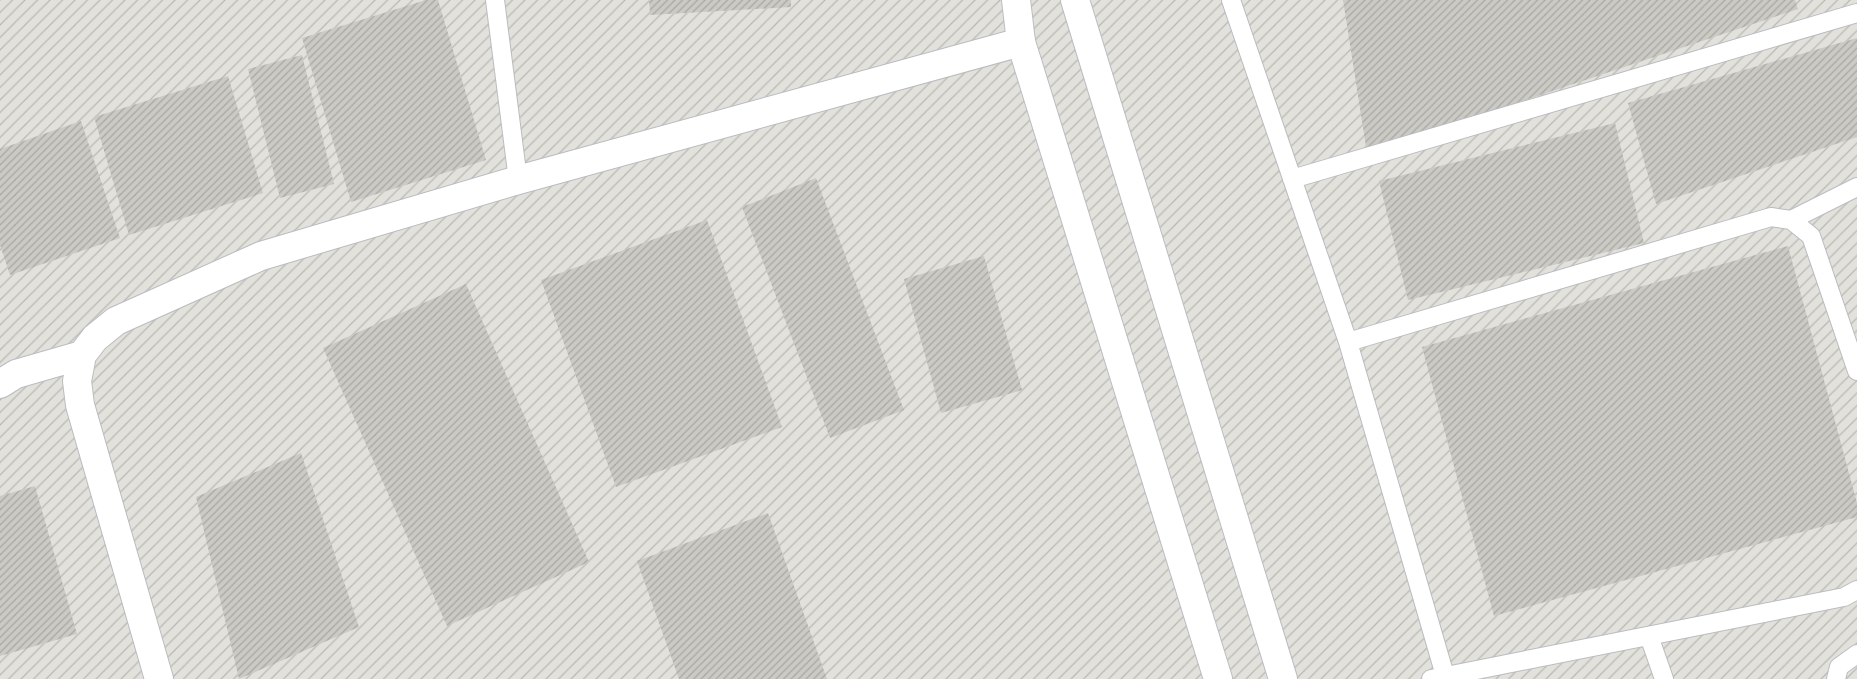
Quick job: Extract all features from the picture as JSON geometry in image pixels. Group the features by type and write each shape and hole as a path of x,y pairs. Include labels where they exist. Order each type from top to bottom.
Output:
{"street":[{"path":"1016,0 1021,42 1218,679"},
{"path":"1075,0 1283,679"},
{"path":"158,679 80,405 76,381 82,355 95,338 116,321 261,256 518,180 1021,42"},
{"path":"0,384 16,374 82,355"}],"lane":[{"path":"495,0 518,180"},
{"path":"1231,0 1348,342 1441,678 1844,597 1857,590"},
{"path":"1292,179 1857,13"},
{"path":"1792,220 1857,187"},
{"path":"1348,342 1771,217 1792,220 1810,236 1857,371"},
{"path":"1649,636 1664,679"},
{"path":"1836,679 1839,667 1857,654"}],"shaded area":[{"path":"0,0 1857,0 1857,679 0,679"}],"building":[{"path":"426,0 438,0 486,160 351,202 302,38"},
{"path":"649,0 791,0 791,7 650,15"},
{"path":"1343,0 1795,0 1798,9 1367,153"},
{"path":"1857,38 1857,137 1656,204 1628,103"},
{"path":"302,55 334,184 280,198 248,69"},
{"path":"228,76 263,193 129,235 94,117"},
{"path":"81,121 120,238 10,275 0,245 0,149"},
{"path":"1615,123 1644,243 1408,300 1379,181"},
{"path":"816,178 904,410 830,438 742,207"},
{"path":"707,220 782,427 616,487 541,280"},
{"path":"1788,246 1857,503 1857,517 1494,616 1422,347"},
{"path":"984,256 1022,390 941,413 904,279"},
{"path":"466,284 589,562 447,626 323,348"},
{"path":"301,453 359,627 239,679 196,497"},
{"path":"35,486 77,634 0,656 0,496"},
{"path":"768,513 827,679 679,679 637,561"}]}
